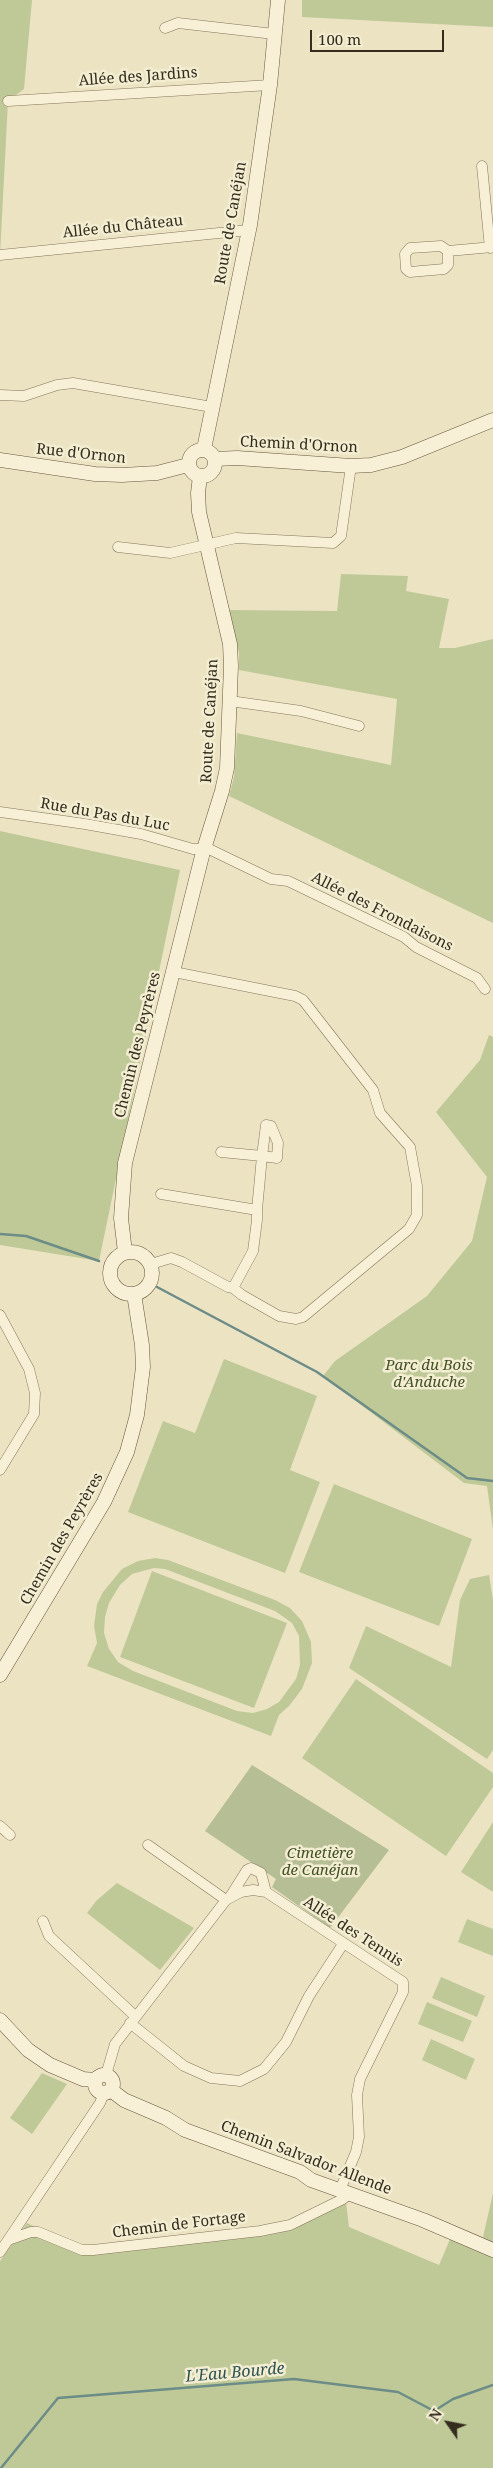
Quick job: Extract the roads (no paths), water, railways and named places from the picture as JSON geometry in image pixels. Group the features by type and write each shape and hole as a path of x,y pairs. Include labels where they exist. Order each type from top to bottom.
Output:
{"street":[{"name":"Route de Canéjan","path":"209,454 212,407 249,230 270,85 278,0"},
{"path":"165,28 178,24 274,34"},
{"name":"Allée des Jardins","path":"8,101 270,85"},
{"path":"448,251 492,247 482,166"},
{"name":"Allée du Château","path":"0,255 249,230"},
{"path":"0,395 24,396 57,385 73,383 212,407"},
{"name":"Chemin d'Ornon","path":"209,454 237,458 351,466 394,460 493,420"},
{"path":"192,453 209,454 212,471 200,476 192,471 188,465 192,453"},
{"name":"Rue d'Ornon","path":"0,460 95,474 122,475 157,473 188,465"},
{"path":"118,547 170,552 236,538 333,543 341,536 351,466"},
{"name":"Route de Canéjan","path":"200,476 198,502 205,544 230,644 227,768 204,849"},
{"path":"230,701 301,711 359,726"},
{"name":"Rue du Pas du Luc","path":"0,812 141,834 193,849 204,849"},
{"name":"Chemin des Peyrères","path":"125,1252 121,1201 126,1163 204,849"},
{"name":"Allée des Frondaisons","path":"204,849 223,855 271,879 288,881 404,937 416,948 477,978 485,988"},
{"path":"151,1264 171,1258 228,1287 234,1288 242,1295 279,1316 289,1319 302,1317 413,1225 418,1214 412,1152 380,1113 373,1090 303,1000 295,996 174,972"},
{"path":"221,1152 262,1156 254,1251 234,1288"},
{"path":"161,1194 257,1210"},
{"path":"125,1252 137,1252 151,1264 152,1277 150,1283 141,1292 134,1294 120,1291 115,1286 110,1272 114,1260 125,1252"},
{"name":"Chemin des Peyrères","path":"0,1675 104,1502 127,1452 137,1415 143,1367 142,1345 134,1294"},
{"path":"0,1315 29,1369 35,1393 34,1414 0,1470"},
{"path":"0,1826 10,1835"},
{"path":"148,1845 228,1899"},
{"path":"0,2252 107,2092 96,2089 115,2044 228,1899 247,1870 251,1868 261,1874 266,1892 253,1890 228,1899"},
{"name":"Allée des Tennis","path":"266,1892 403,1982 403,1992 360,2079 357,2095 359,2136 345,2192"},
{"path":"43,1921 49,1936 132,2020 184,2066 211,2078 240,2081 264,2069 286,2042 309,1996 343,1944"},
{"path":"2,2026 28,2050 50,2065 83,2079 100,2078"},
{"name":"Chemin Salvador Allende","path":"107,2092 166,2118 185,2130 423,2220 493,2250"},
{"name":"Chemin de Fortage","path":"8,2240 31,2232 38,2232 82,2250 93,2250 260,2231 290,2225 343,2199 345,2192"}],"waterway":[{"path":"0,1234 26,1236 99,1261"},
{"path":"157,1287 317,1372 467,1478 493,1481"},
{"name":"L'Eau Bourde","path":"1,2468 58,2398 294,2379 398,2392 434,2411 453,2399 493,2385"}],"park label":[{"name":"Parc du Bois d'Anduche","path":"429,1374"},
{"name":"Cimetière de Canéjan","path":"320,1862"}]}
